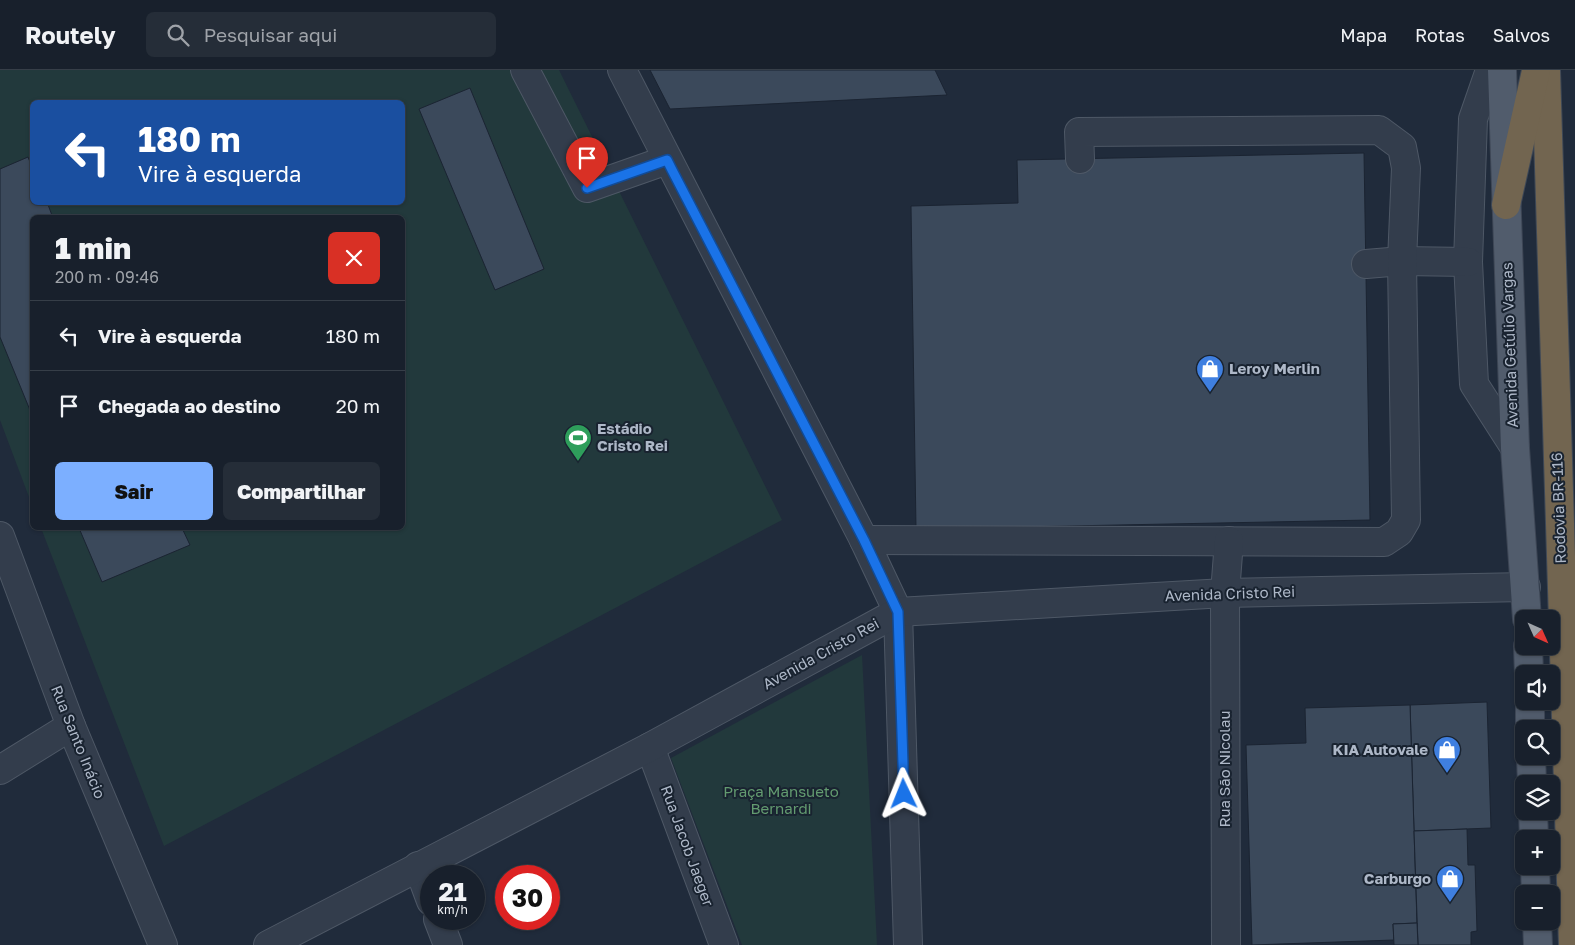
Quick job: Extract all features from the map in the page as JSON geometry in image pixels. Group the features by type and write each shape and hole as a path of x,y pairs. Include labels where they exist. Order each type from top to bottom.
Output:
{"highway":[{"path":"1506,205 1536,70"},
{"name":"Rodovia BR-116","path":"1546,70 1573,945"}],"main road":[{"name":"Avenida Getúlio Vargas","path":"1502,70 1515,448 1527,610"},
{"path":"1537,930 1538,945"}],"street":[{"path":"525,70 587,188 667,160"},
{"path":"622,70 864,540 898,612 908,945"},
{"path":"1490,70 1473,119 1468,262 1474,384 1515,448"},
{"path":"864,540 952,542 1384,542 1400,532 1406,520 1402,261 1406,168 1402,147 1379,130 1079,132 1080,159"},
{"path":"1366,264 1402,261 1468,262"},
{"name":"Rua Santo Inácio","path":"0,536 71,726 163,945"},
{"name":"Rua São Nicolau","path":"1226,945 1225,593 1229,541"},
{"name":"Avenida Cristo Rei","path":"268,945 650,746 898,612 1225,593 1526,587"},
{"path":"0,770 71,726"},
{"name":"Rua Jacob Jaeger","path":"650,746 724,945"},
{"path":"418,866 420,871"},
{"path":"442,930 448,945"}],"green space":[{"name":"Estádio Cristo Rei","path":"0,70 559,70 782,520 164,846 42,530 405,530 405,215 30,215 30,500 0,420"},
{"name":"Praça Mansueto Bernardi","path":"862,655 877,945 742,945 671,758"}],"building":[{"path":"650,70 935,70 947,95 670,109"},
{"path":"470,88 544,269 495,290 419,109"},
{"path":"1364,153 1370,520 916,529 911,206 1018,203 1017,160"},
{"path":"28,157 30,162 30,205 48,205 52,215 30,215 30,410 0,337 0,169"},
{"path":"80,530 183,530 190,545 102,582"},
{"path":"1487,702 1491,828 1414,831 1410,705"},
{"path":"1410,705 1417,923 1393,924 1394,940 1252,945 1246,745 1306,743 1305,708"},
{"path":"1467,829 1468,865 1475,865 1477,931 1471,932 1471,945 1418,945 1414,831"},
{"path":"1417,923 1418,945 1394,945 1393,924"}],"place":[{"name":"Leroy Merlin","path":"1210,393"},
{"name":"Estádio Cristo Rei","path":"578,462"},
{"name":"KIA Autovale","path":"1447,774"},
{"name":"Carburgo","path":"1450,903"}],"route":[{"path":"587,188 667,160 864,540 898,612 904,794"}]}
